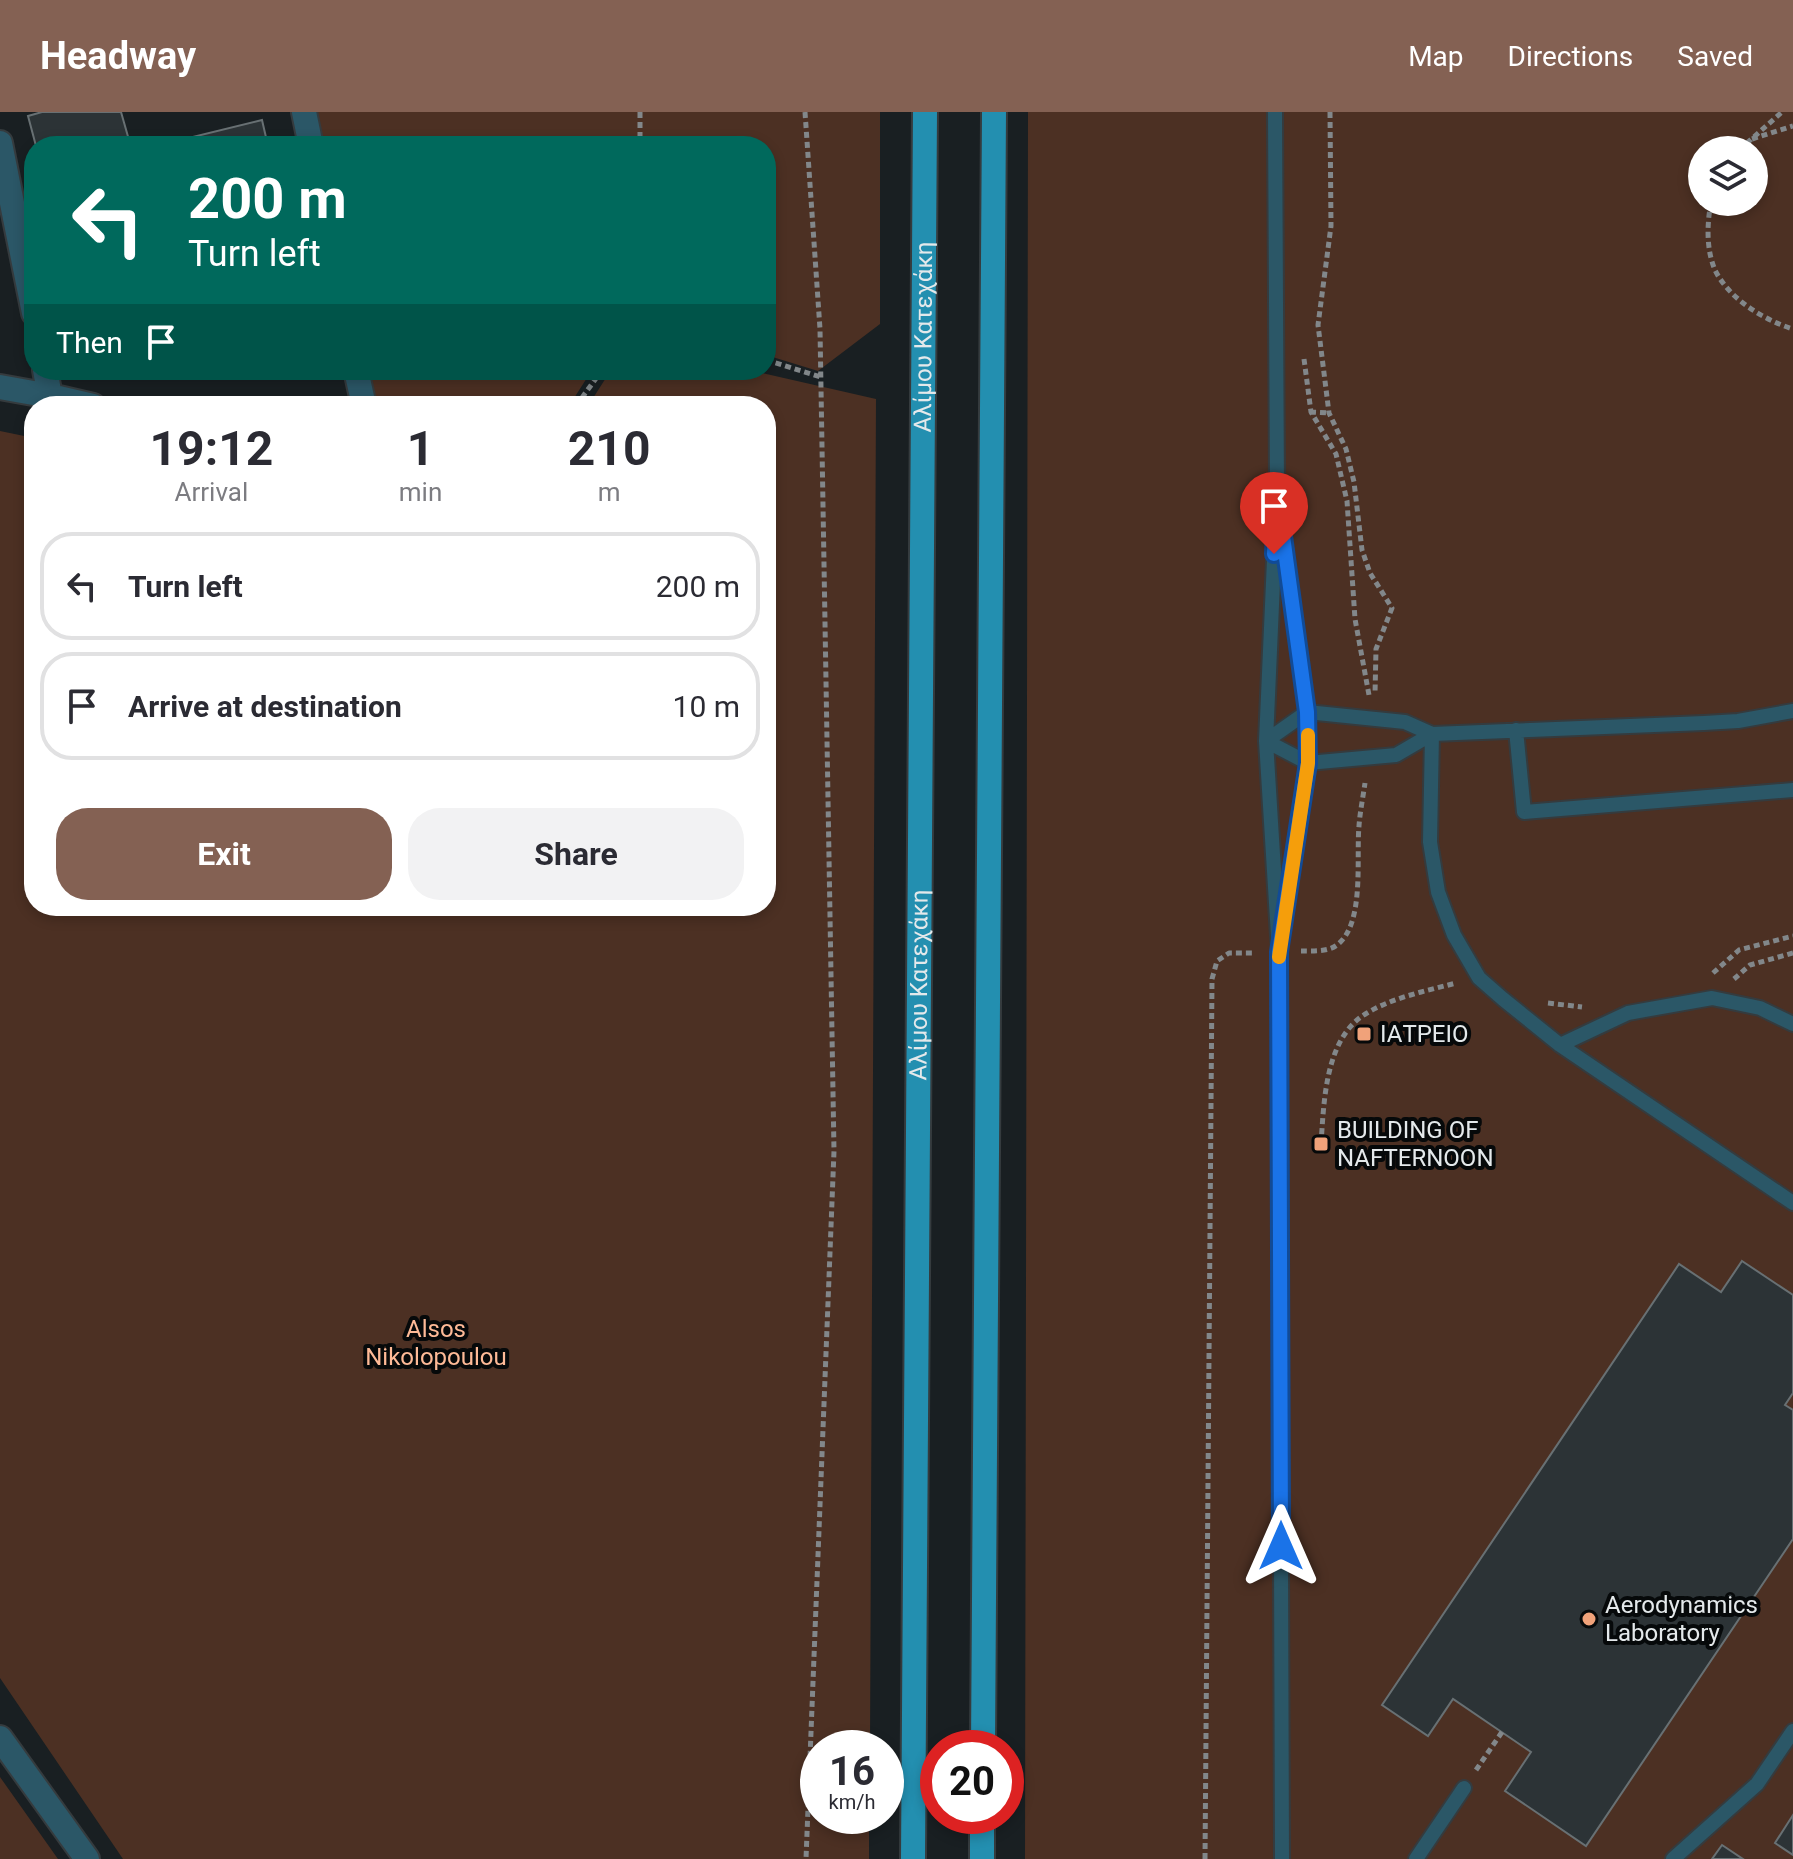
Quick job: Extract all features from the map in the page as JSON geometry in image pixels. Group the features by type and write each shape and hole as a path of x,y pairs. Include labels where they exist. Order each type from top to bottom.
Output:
{"main road":[{"name":"Αλίμου Κατεχάκη","path":"913,1859 925,112"},
{"path":"983,1730 994,112"},
{"path":"982,1834 982,1859"}],"street":[{"path":"304,112 309,136"},
{"path":"0,143 24,263"},
{"path":"0,387 50,396 47,380"},
{"path":"0,1738 87,1859"}],"lane":[{"path":"1275,112 1277,492 1266,741 1279,952 1282,1859"},
{"path":"1277,492 1307,712 1308,763 1279,952"},
{"path":"1266,741 1307,712 1405,722 1432,734 1704,723 1752,719 1793,711"},
{"path":"1516,730 1524,812 1793,790"},
{"path":"1266,741 1308,763 1396,755 1432,734"},
{"path":"1432,734 1430,842 1438,892 1454,935 1479,978 1560,1045 1793,1203"},
{"path":"1560,1045 1628,1013 1712,998 1760,1008 1793,1024"},
{"path":"1673,1859 1757,1784 1793,1731"},
{"path":"1416,1859 1464,1788"}],"path":[{"path":"640,112 640,136"},
{"path":"805,112 820,329 834,1151 806,1859"},
{"path":"1330,112 1331,226 1318,325 1329,413 1346,449 1362,550 1370,573 1392,608 1376,649 1374,719"},
{"path":"1755,136 1782,112"},
{"path":"1761,136 1793,126"},
{"path":"1708,216 1709,246 1715,270 1726,285 1747,307 1776,324 1793,329"},
{"path":"1302,348 1311,412 1336,454 1347,501 1355,619 1374,719"},
{"path":"776,363 821,377"},
{"path":"1205,1859 1212,979 1217,961 1229,953 1319,951 1335,947 1351,930 1368,757"},
{"path":"1710,976 1739,950 1793,936"},
{"path":"1712,998 1750,965 1793,953"},
{"path":"1321,1144 1329,1068 1342,1037 1364,1014 1388,1002 1479,978"},
{"path":"1541,1003 1583,1008"},
{"path":"1464,1788 1502,1732"}],"green space":[{"path":"305,112 880,112 880,324 818,371 776,358 776,136 310,136"},
{"path":"1028,112 1793,112 1793,1859 1025,1859"},
{"name":"Alsos Nikolopoulou","path":"776,376 876,399 870,1730 800,1730 800,1834 869,1834 869,1859 123,1859 0,1678 0,431 24,436 24,916 776,916 776,396 594,396 605,380 776,380"},
{"path":"360,380 586,380 575,396 363,396"},
{"path":"0,1777 58,1859 0,1859"}],"building":[{"path":"42,112 121,112 128,136 33,136 28,116"},
{"path":"262,120 266,136 197,136"},
{"name":"Aerodynamics Laboratory","path":"1742,1261 1793,1295 1793,1393 1785,1405 1793,1410 1793,1539 1586,1846 1505,1791 1531,1752 1453,1699 1428,1736 1382,1705 1679,1264 1721,1292"},
{"path":"1793,1815 1793,1855 1775,1843"},
{"path":"1722,1845 1743,1859 1712,1859"}],"slow traffic":[{"path":"1279,957 1308,763 1308,735"}],"place":[{"name":"ΙΑΤΡΕΙΟ","path":"1364,1034"},
{"name":"BUILDING OF NAFTERNOON","path":"1321,1144"},
{"name":"Aerodynamics Laboratory","path":"1589,1619"}],"route":[{"path":"1274,554 1277,492 1307,712 1308,763 1279,952 1281,1546"}]}
